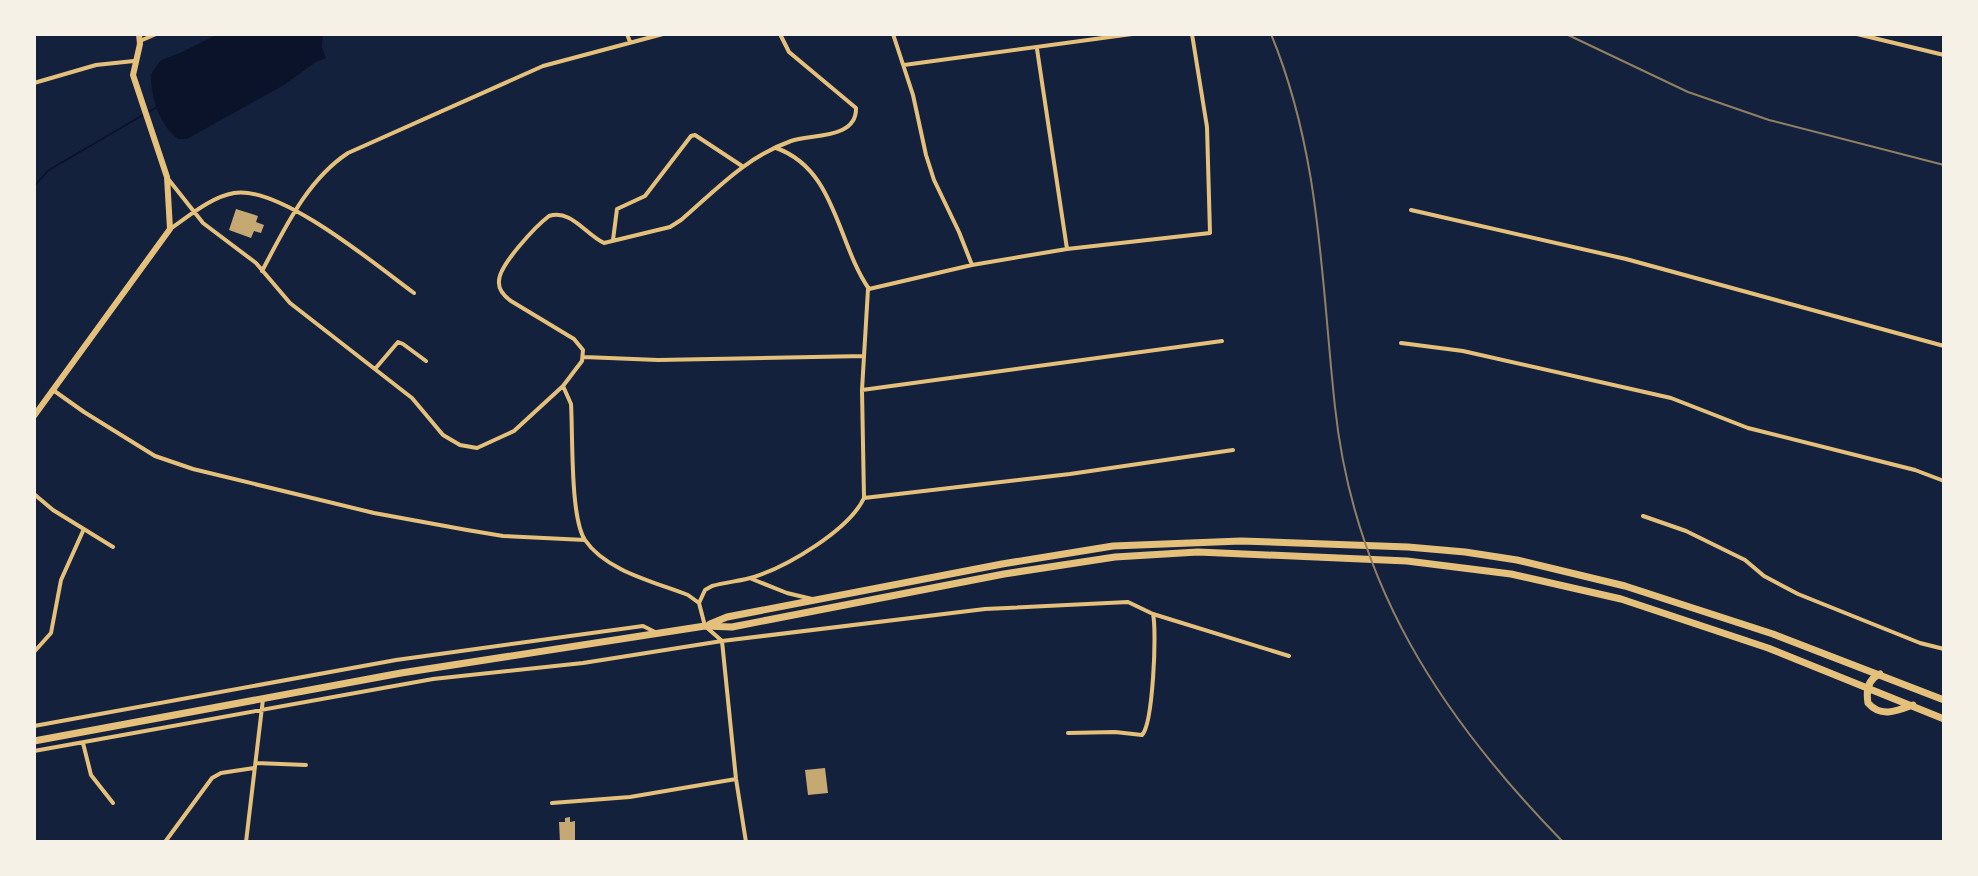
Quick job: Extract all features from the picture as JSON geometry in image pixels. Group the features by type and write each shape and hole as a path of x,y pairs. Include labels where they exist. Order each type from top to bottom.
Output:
{"highway":[{"path":"705,626 727,617 1113,546 1200,541 1408,547 1517,560 1625,586 1773,634 1944,700"},
{"path":"34,741 401,673 705,626 732,627 1016,572 1115,557 1198,552 1407,561 1511,574 1621,599 1768,648 1944,719"},
{"path":"1880,674 1873,677 1868,686 1868,703 1873,709 1896,711 1913,705"}],"street":[{"path":"156,34 140,37 133,75 167,177 170,229"},
{"path":"627,34 630,42"},
{"path":"262,271 295,210 329,168 348,153 543,66 663,34"},
{"path":"167,177 193,213 215,234 256,263 290,303 412,398 443,435 469,448 477,448 514,431 563,386 584,357 583,348 574,339 511,301 503,295 499,286 504,267 546,217 567,216 604,243 670,227 742,166 776,148 811,135 841,132 857,110 789,52 780,34"},
{"path":"893,34 934,180 972,265"},
{"path":"903,65 1132,34"},
{"path":"869,289 972,265 1067,249 1210,233 1207,127 1192,34"},
{"path":"1857,34 1944,55"},
{"path":"1037,49 1067,249"},
{"path":"34,83 96,65 134,61"},
{"path":"613,241 617,209 645,196 691,136 695,135 742,166"},
{"path":"699,603 705,590 712,586 765,573 824,539 854,514 864,498 862,390 869,289 855,264 825,192 797,159 776,148"},
{"path":"34,416 170,229 227,195 241,193 306,214 414,293"},
{"path":"1411,210 1626,259 1944,346"},
{"path":"862,390 1222,341"},
{"path":"375,369 398,342 426,361"},
{"path":"1401,343 1463,351 1671,398 1748,428 1915,470 1944,481"},
{"path":"584,357 658,360 864,356"},
{"path":"563,386 571,404 577,521 585,540 612,563 688,595 699,603 705,626 722,641 736,779 746,842"},
{"path":"53,390 155,456 227,478 374,513 467,530 503,536 585,540"},
{"path":"864,498 1070,474 1233,450"},
{"path":"34,494 83,531 113,547"},
{"path":"1643,516 1686,531 1733,554 1764,576 1798,594 1920,643 1944,649"},
{"path":"34,652 51,633 61,580 83,531"},
{"path":"750,578 815,600"},
{"path":"34,751 433,679 583,663 722,641 985,609 1128,602 1153,614 1289,656"},
{"path":"1068,733 1142,735 1147,730 1152,704 1153,614"},
{"path":"34,726 396,660 643,626 657,634"},
{"path":"246,842 263,699"},
{"path":"83,743 91,775 113,803"},
{"path":"165,842 212,778 221,773 255,766 306,765"},
{"path":"552,803 630,797 736,779"}],"water":[{"path":"218,34 323,34 322,47 326,58 187,139 178,139 157,110 151,74 161,60"}],"building":[{"path":"236,209 258,216 256,222 264,225 261,233 254,231 251,238 229,230"},
{"path":"825,768 828,793 808,795 805,770"},
{"path":"570,817 570,822 575,821 575,842 560,842 559,822 565,822 565,818"}],"waterway":[{"path":"148,112 157,107"},
{"path":"34,186 49,170 143,115"}],"railway":[{"path":"1271,34 1288,80 1310,171 1335,407 1345,472 1361,532 1383,590 1410,644 1442,696 1519,795 1563,842"},
{"path":"1566,34 1688,92 1769,120 1944,165"}]}
